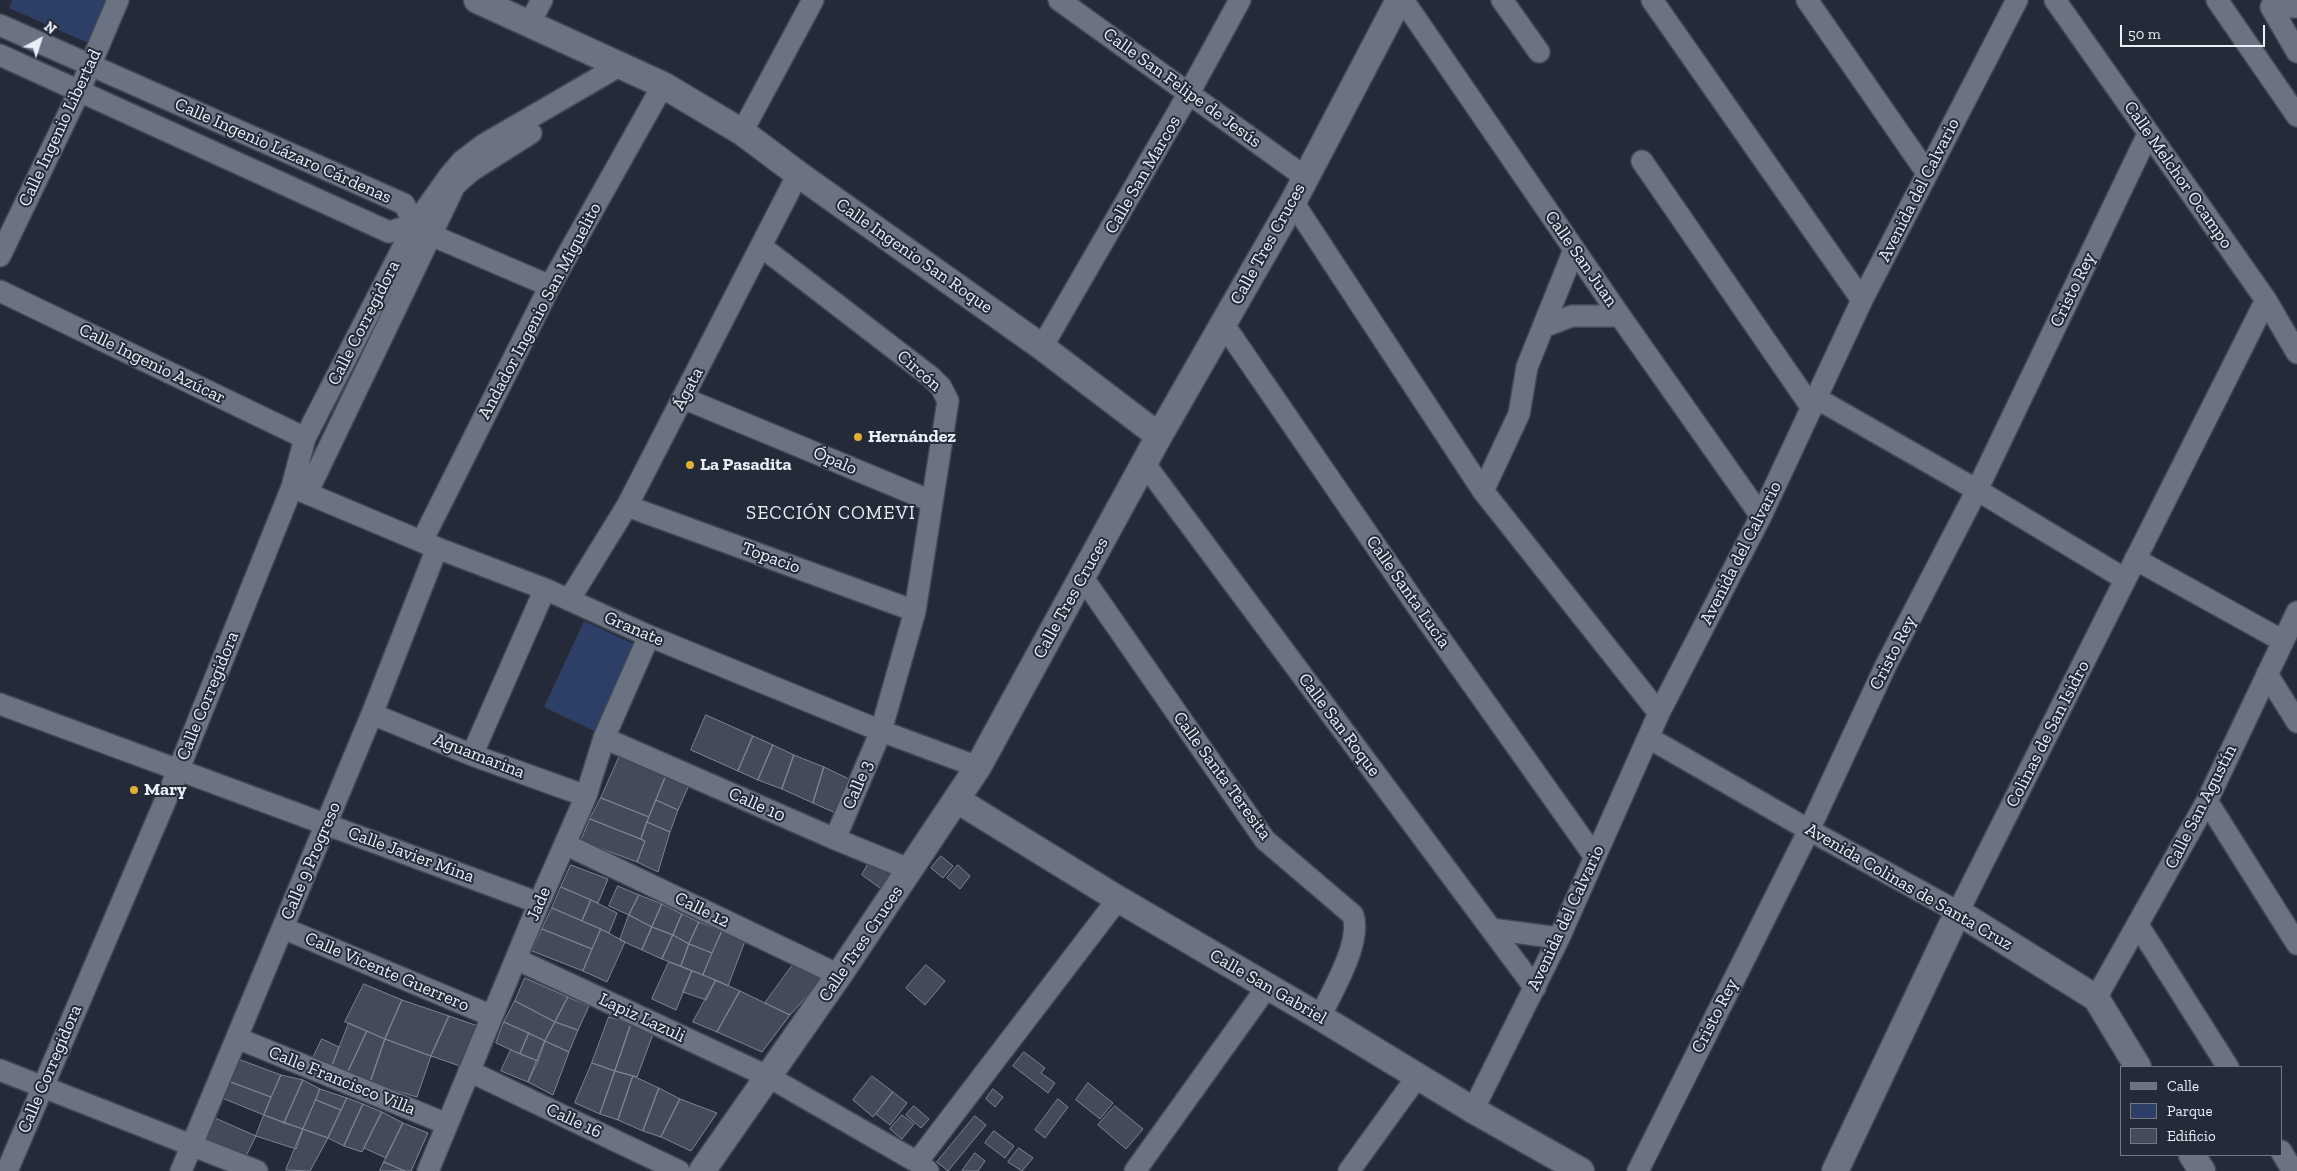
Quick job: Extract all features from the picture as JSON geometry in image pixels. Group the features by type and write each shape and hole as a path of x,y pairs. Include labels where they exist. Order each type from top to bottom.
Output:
{"street":[{"name":"Calle Ingenio Libertad","path":"0,256 79,92 118,0"},
{"name":"Calle Ingenio San Roque","path":"477,0 663,85 742,132 798,174 1042,347 1159,436"},
{"path":"529,24 542,0"},
{"path":"742,132 813,0"},
{"name":"Calle San Felipe de Jesús","path":"1059,0 1305,177"},
{"name":"Calle San Marcos","path":"1042,347 1189,93 1240,0"},
{"name":"Calle Tres Cruces","path":"702,1171 911,870 978,767 1159,436 1293,202 1401,0"},
{"name":"Calle San Juan","path":"1401,0 1761,516"},
{"path":"1502,0 1538,52"},
{"path":"1652,0 1862,300"},
{"path":"1808,0 1928,173"},
{"name":"Avenida del Calvario","path":"1473,1110 1560,938 1660,713 1761,516 1862,300 2018,0"},
{"name":"Calle Melchor Ocampo","path":"2056,0 2266,300 2297,353"},
{"path":"2217,0 2297,116"},
{"path":"2297,7 2271,7 2297,52"},
{"name":"Calle Ingenio Lázaro Cárdenas","path":"0,24 404,204 423,230"},
{"name":"Calle Ingenio Lázaro Cárdenas","path":"0,55 389,232 423,230"},
{"path":"299,490 450,175 472,153 619,66"},
{"name":"Andador Ingenio San Miguelito","path":"430,544 550,286 663,85"},
{"path":"423,230 458,181 557,117"},
{"name":"Cristo Rey","path":"1638,1171 1809,830 1886,665 1977,490 2148,134"},
{"path":"1642,161 1814,403 1977,490 2125,579"},
{"name":"Ágata","path":"569,600 627,506 798,174"},
{"path":"1293,202 1483,491 1660,713"},
{"path":"423,230 550,286"},
{"name":"Calle Corregidora","path":"7,1171 299,490 305,438 423,230"},
{"name":"Circón","path":"762,247 941,387 946,396 948,408 915,610 881,731"},
{"path":"1483,491 1519,414 1528,367 1574,250"},
{"name":"Calle Ingenio Azúcar","path":"0,291 305,438"},
{"name":"Colinas de San Isidro","path":"1835,1171 1958,912 2266,300"},
{"path":"1543,327 1572,316 1620,316"},
{"name":"Calle Santa Lucía","path":"1224,325 1417,606 1595,857"},
{"name":"Ópalo","path":"683,398 932,501"},
{"name":"Calle San Roque","path":"1144,463 1535,988"},
{"name":"Granate","path":"299,490 545,589 649,636 881,731 978,767"},
{"name":"Topacio","path":"627,506 915,610"},
{"name":"Calle 9 Progreso","path":"181,1171 372,714 430,544"},
{"path":"2135,559 2283,641"},
{"name":"Calle Santa Teresita","path":"1082,578 1265,840 1353,915 1356,932 1350,952 1320,1017"},
{"path":"472,755 545,589"},
{"name":"Calle San Agustín","path":"2096,998 2207,801 2297,612"},
{"name":"Jade","path":"428,1171 539,903 586,796 604,738 649,636"},
{"path":"2267,674 2297,722"},
{"name":"Calle Javier Mina","path":"0,704 539,903"},
{"name":"Aguamarina","path":"372,714 472,755 586,796"},
{"name":"Calle 3","path":"835,839 881,731"},
{"name":"Calle 10","path":"604,738 835,839 911,870"},
{"name":"Avenida Colinas de Santa Cruz","path":"1649,738 1809,830 1958,912 2096,998 2137,1066"},
{"name":"Calle San Gabriel","path":"957,800 1118,899 1320,1017 1417,1077 1581,1171"},
{"path":"2207,801 2297,944"},
{"name":"Calle 12","path":"565,844 839,975"},
{"path":"923,1166 1118,899"},
{"path":"2138,925 2227,1066"},
{"name":"Calle Vicente Guerrero","path":"283,928 492,1016"},
{"path":"1491,929 1560,938"},
{"name":"Lapiz Lazuli","path":"516,959 769,1077 923,1166"},
{"path":"1135,1171 1267,987"},
{"name":"Calle Francisco Villa","path":"237,1038 447,1124"},
{"path":"0,1070 43,1085 257,1171"},
{"name":"Calle 16","path":"469,1071 679,1171"},
{"path":"1349,1171 1417,1077"},
{"path":"2282,1153 2293,1171"},
{"path":"2193,1156 2202,1171"}],"green space":[{"path":"12,0 118,0 97,47 9,8"},
{"path":"584,621 638,646 598,733 544,707"}],"building":[{"path":"706,715 753,736 738,771 691,750"},
{"path":"753,736 773,745 758,780 738,771"},
{"path":"773,745 794,755 782,789 758,780"},
{"path":"621,753 667,773 649,817 601,798"},
{"path":"794,755 824,767 813,803 782,789"},
{"path":"824,767 853,781 840,815 813,803"},
{"path":"667,773 690,783 678,810 656,800"},
{"path":"601,798 649,817 641,839 590,819"},
{"path":"656,800 678,810 670,832 647,822"},
{"path":"590,819 645,841 637,862 581,841"},
{"path":"647,822 670,832 658,872 637,862 645,841 641,839"},
{"path":"941,856 953,866 943,878 931,868"},
{"path":"870,861 897,873 880,888 862,875"},
{"path":"571,865 608,879 598,903 561,887"},
{"path":"958,865 970,876 960,889 947,878"},
{"path":"618,886 639,895 629,915 609,906"},
{"path":"561,887 591,900 582,921 552,908"},
{"path":"639,895 662,904 652,927 629,915"},
{"path":"591,900 617,913 609,933 582,921"},
{"path":"662,904 682,914 673,935 652,927"},
{"path":"552,908 601,929 592,949 542,929"},
{"path":"682,914 699,922 689,944 673,935"},
{"path":"629,915 652,927 642,950 620,940"},
{"path":"699,922 722,931 712,953 689,944"},
{"path":"652,927 673,935 662,959 642,950"},
{"path":"542,929 592,949 583,971 532,951"},
{"path":"601,929 625,942 607,982 583,971"},
{"path":"722,931 745,941 728,986 703,975"},
{"path":"673,935 689,944 681,966 662,959"},
{"path":"689,944 712,953 703,975 681,966"},
{"path":"669,962 692,971 676,1010 652,999"},
{"path":"795,962 826,975 790,1015 765,1003"},
{"path":"926,965 945,981 925,1005 906,988"},
{"path":"692,971 716,980 706,1000 683,992"},
{"path":"525,978 568,997 555,1022 515,1001"},
{"path":"716,980 740,991 717,1032 693,1022"},
{"path":"364,984 402,1000 385,1039 345,1022"},
{"path":"740,991 790,1015 762,1052 717,1032"},
{"path":"568,997 589,1006 578,1030 555,1022"},
{"path":"402,1000 449,1016 431,1056 385,1039"},
{"path":"515,1001 555,1022 545,1041 504,1022"},
{"path":"449,1016 478,1026 460,1066 431,1056"},
{"path":"609,1017 631,1024 615,1071 592,1063"},
{"path":"504,1022 529,1033 520,1054 496,1043"},
{"path":"555,1022 578,1030 569,1052 545,1041"},
{"path":"349,1023 367,1031 347,1074 332,1066"},
{"path":"631,1024 653,1034 637,1077 615,1071"},
{"path":"367,1031 385,1039 370,1083 347,1074"},
{"path":"529,1033 545,1041 538,1061 520,1054"},
{"path":"322,1039 339,1047 332,1066 313,1058"},
{"path":"385,1039 431,1056 417,1097 370,1083"},
{"path":"545,1041 569,1052 553,1095 528,1082"},
{"path":"511,1050 538,1061 528,1082 501,1071"},
{"path":"1024,1052 1045,1068 1041,1073 1055,1083 1048,1093 1013,1066"},
{"path":"238,1059 281,1075 271,1097 228,1081"},
{"path":"592,1063 615,1071 600,1114 575,1103"},
{"path":"615,1071 633,1076 618,1120 600,1114"},
{"path":"281,1075 303,1080 284,1123 264,1115"},
{"path":"633,1076 659,1088 643,1131 618,1120"},
{"path":"872,1076 893,1092 873,1117 853,1100"},
{"path":"303,1080 320,1089 303,1129 284,1123"},
{"path":"228,1081 271,1097 264,1115 222,1098"},
{"path":"1088,1083 1113,1103 1100,1119 1076,1100"},
{"path":"659,1088 680,1099 661,1137 643,1131"},
{"path":"320,1089 347,1098 341,1110 316,1100"},
{"path":"993,1089 1003,1097 995,1107 986,1099"},
{"path":"893,1092 907,1103 890,1125 876,1114"},
{"path":"347,1098 363,1104 344,1146 328,1138"},
{"path":"680,1099 717,1113 691,1151 661,1137"},
{"path":"1058,1099 1068,1107 1045,1138 1035,1130"},
{"path":"316,1100 341,1110 328,1138 303,1129"},
{"path":"363,1104 382,1112 362,1152 344,1146"},
{"path":"914,1106 929,1119 921,1128 906,1115"},
{"path":"1115,1106 1143,1129 1126,1149 1098,1125"},
{"path":"382,1112 403,1123 386,1158 364,1148"},
{"path":"264,1115 303,1129 296,1149 256,1136"},
{"path":"902,1115 914,1124 902,1139 890,1129"},
{"path":"975,1116 986,1125 948,1171 937,1162"},
{"path":"215,1118 256,1136 246,1156 205,1138"},
{"path":"403,1123 428,1133 411,1171 405,1171 384,1162"},
{"path":"303,1129 328,1138 310,1171 286,1170"},
{"path":"994,1131 1014,1146 1005,1158 985,1143"},
{"path":"1019,1148 1033,1158 1022,1171 1008,1162"},
{"path":"975,1153 985,1161 978,1171 962,1171"},
{"path":"384,1162 405,1171 380,1171"}],"place":[{"name":"Hernández","path":"858,437"},
{"name":"La Pasadita","path":"690,465"},
{"name":"Mary","path":"134,790"}],"district":[{"name":"SECCIÓN COMEVI","path":"831,514"}]}
